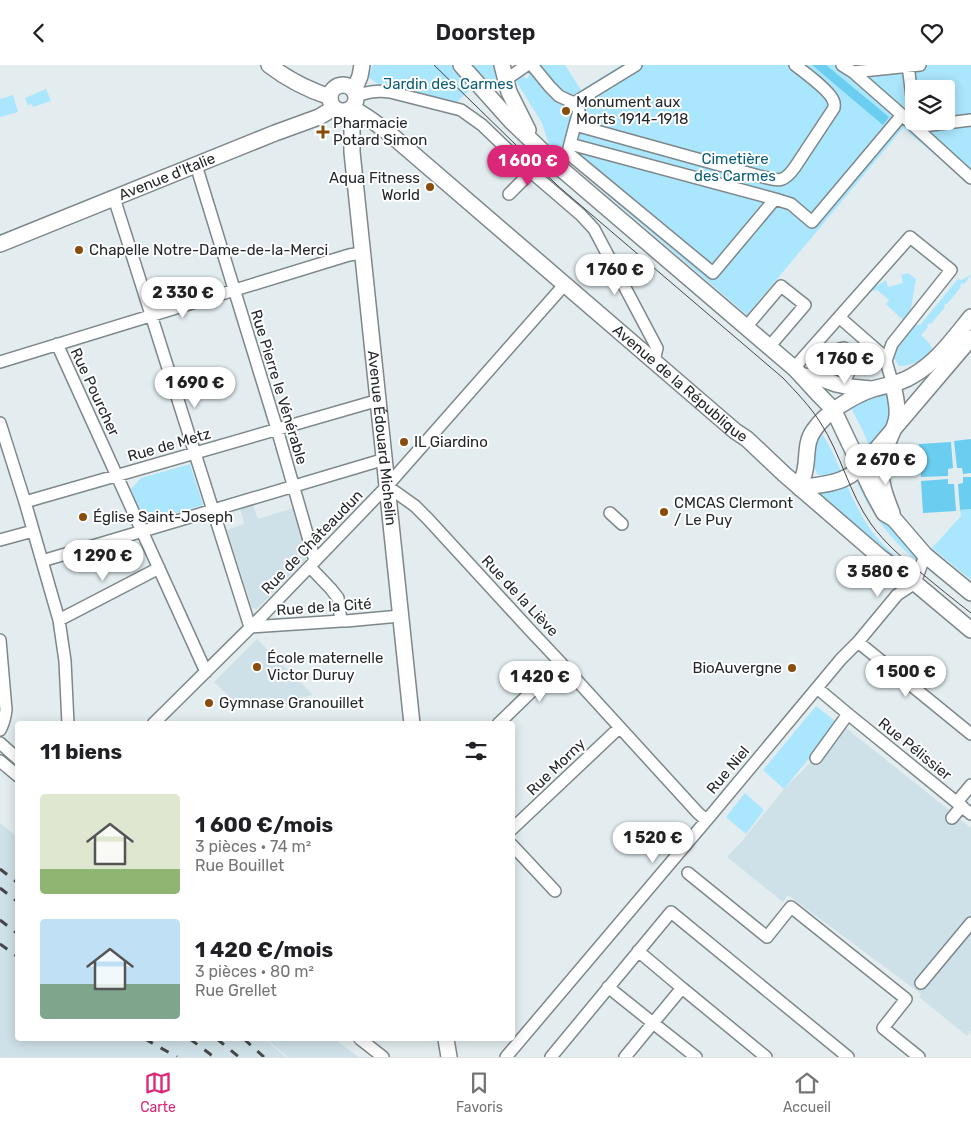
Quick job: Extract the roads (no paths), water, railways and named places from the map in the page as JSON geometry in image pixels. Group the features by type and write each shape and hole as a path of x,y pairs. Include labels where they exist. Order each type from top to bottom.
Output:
{"main road":[{"name":"Avenue de la République","path":"269,65 279,73 316,92 345,101 390,134 735,431 747,439 872,551 915,583 971,630"},
{"path":"345,101 362,65"},
{"path":"462,65 511,121 590,195 802,374 841,427 884,513 894,519 925,555 971,593"},
{"path":"503,72 512,101 534,143"},
{"name":"Avenue Édouard Michelin","path":"345,101 342,126 352,152 412,721"},
{"name":"Avenue d'Italie","path":"0,244 315,119 345,101"},
{"path":"971,317 938,357 912,377 894,385 873,389 828,410 808,440 805,470 800,488 841,480 861,467 971,338"},
{"path":"802,374 842,385 873,389"},
{"path":"894,385 898,407 897,417 881,463 883,484 894,519"},
{"path":"446,1041 449,1057"}],"street":[{"path":"503,72 522,69 527,65"},
{"path":"532,65 559,96 574,103 579,111 568,153 712,273 775,199"},
{"path":"574,103 636,65"},
{"path":"575,125 759,176 778,180 784,179 795,167 834,108 834,101 829,94 795,65"},
{"path":"842,65 905,117"},
{"path":"854,73 912,65 913,80"},
{"path":"345,101 370,91 390,92 461,110 482,125 594,229 657,348 654,361"},
{"path":"570,143 791,204 812,222 902,115"},
{"path":"955,121 971,120"},
{"path":"921,130 968,173"},
{"name":"Rue Pierre le Vénérable","path":"196,165 277,429 312,564"},
{"path":"509,194 531,172"},
{"path":"114,198 250,627"},
{"path":"802,374 839,317 910,237 951,270 892,344 886,361"},
{"path":"0,361 349,255 362,253"},
{"name":"Rue de Châteaudun","path":"156,721 387,486 565,285"},
{"path":"746,327 780,285 805,305 769,347"},
{"path":"839,317 879,352 886,361 894,385"},
{"name":"Rue Pourcher","path":"57,344 206,672"},
{"path":"802,374 820,366 833,353 844,349 851,355 852,361 850,370 842,385"},
{"name":"Rue de Metz","path":"25,502 379,400"},
{"path":"0,423 59,620 65,661 68,721"},
{"path":"42,561 385,459"},
{"name":"Rue de la Liève","path":"387,486 415,505 706,820"},
{"path":"610,513 622,524"},
{"path":"0,540 33,531"},
{"path":"915,583 925,555"},
{"path":"312,564 338,599 341,621"},
{"path":"59,620 159,568"},
{"path":"897,595 901,582 898,570"},
{"name":"Rue Niel","path":"506,1057 841,659 858,642 897,595 915,583"},
{"name":"Rue de la Cité","path":"250,627 400,616"},
{"path":"0,640 6,710 0,730"},
{"path":"858,642 971,734"},
{"path":"501,721 561,663"},
{"name":"Rue Pélissier","path":"817,688 963,807"},
{"path":"816,758 848,714"},
{"name":"Rue Morny","path":"515,826 620,728"},
{"path":"0,743 15,756"},
{"path":"0,761 15,774"},
{"path":"952,817 963,807 971,785"},
{"path":"515,848 555,891"},
{"path":"688,873 767,937 791,907 906,999 883,1027 919,1057"},
{"path":"551,1057 671,912 848,1057"},
{"path":"921,983 971,923"},
{"path":"638,951 766,1057"},
{"path":"608,987 696,1057"},
{"path":"625,1057 682,987"},
{"path":"362,1041 382,1057"}],"tram line":[{"path":"434,65 558,186 783,378 820,422 834,447 863,512 876,531 907,561 971,613"}],"railway":[{"path":"0,869 15,881"},
{"path":"0,888 15,900"},
{"path":"0,920 15,932"},
{"path":"0,944 15,955"},
{"path":"149,1041 177,1057"},
{"path":"193,1041 214,1057"},
{"path":"219,1041 239,1057"},
{"path":"246,1041 264,1057"}],"place":[{"name":"Monument aux Morts 1914-1918","path":"566,111"},
{"name":"Pharmacie Potard Simon","path":"323,132"},
{"name":"Aqua Fitness World","path":"430,187"},
{"name":"Chapelle Notre-Dame-de-la-Merci","path":"79,250"},
{"name":"IL Giardino","path":"404,442"},
{"name":"CMCAS Clermont / Le Puy","path":"664,512"},
{"name":"Église Saint-Joseph","path":"83,517"},
{"name":"École maternelle Victor Duruy","path":"257,667"},
{"name":"BioAuvergne","path":"792,668"},
{"name":"Gymnase Granouillet","path":"209,703"}],"park label":[{"name":"Jardin des Carmes","path":"448,84"},
{"name":"Cimetière des Carmes","path":"735,168"}]}
